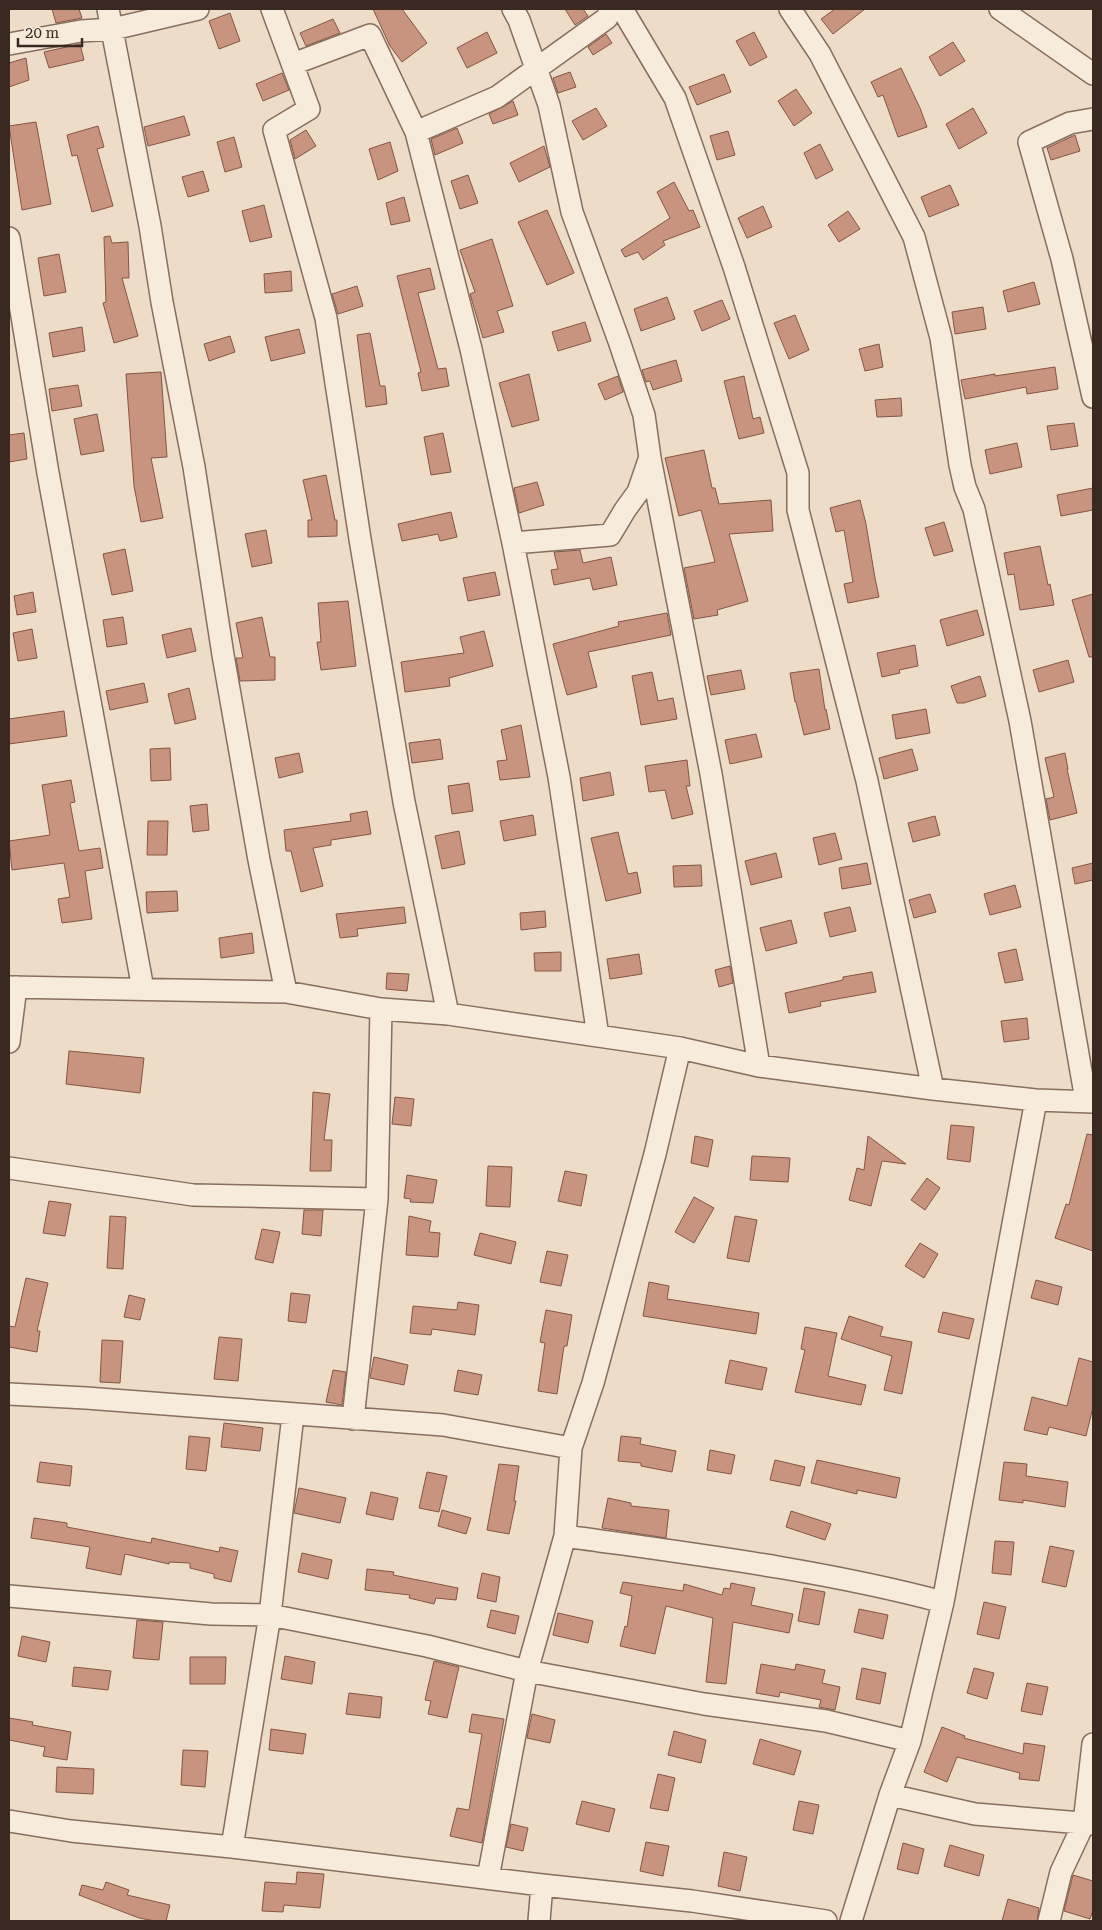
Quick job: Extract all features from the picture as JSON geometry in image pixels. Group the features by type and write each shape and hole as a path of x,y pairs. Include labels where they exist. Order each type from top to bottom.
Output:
{"street":[{"path":"108,9 150,226 163,311 194,467 223,655 259,860 286,992"},
{"path":"9,44 81,31 113,29 198,9"},
{"path":"272,9 308,109 274,130 326,318 360,539 404,802 448,1014"},
{"path":"513,9 519,20 549,105 572,212 644,415 650,458 711,774 758,1066"},
{"path":"416,132 497,97 607,18 610,9"},
{"path":"622,9 675,98 734,267 798,473 798,510 867,780 933,1090"},
{"path":"9,1042 12,987 286,992 381,1009 448,1014 680,1048 758,1066 933,1090 1036,1100 1090,1101 1020,721 974,509 965,487 960,465 942,338 927,283 914,237 820,54 790,9"},
{"path":"1000,9 1093,74"},
{"path":"292,64 370,35 416,132 471,350 513,543 559,777 598,1036"},
{"path":"1093,119 1070,123 1029,142 1062,259 1093,397"},
{"path":"9,238 48,473 143,989"},
{"path":"513,543 610,535 638,492 650,458"},
{"path":"353,1419 377,1199 381,1009"},
{"path":"488,1878 527,1671 565,1536 571,1448 595,1373 655,1154 680,1048"},
{"path":"851,1921 890,1795 910,1741 943,1602 1036,1100"},
{"path":"9,1168 193,1195 377,1199"},
{"path":"9,1394 444,1425 571,1448"},
{"path":"232,1847 270,1615 293,1415"},
{"path":"565,1536 732,1559 887,1587 943,1602"},
{"path":"9,1596 211,1614 270,1615 427,1646 527,1671 704,1704 826,1721 910,1741"},
{"path":"1049,1921 1061,1872 1088,1824 1093,1744"},
{"path":"890,1795 975,1814 1088,1824"},
{"path":"9,1821 70,1832 232,1847 542,1885 692,1901 826,1921"},
{"path":"539,1921 542,1885"}],"building":[{"path":"52,9 79,9 82,18 56,23"},
{"path":"373,9 402,9 427,43 402,62 390,46"},
{"path":"565,9 583,9 588,16 575,25"},
{"path":"835,9 865,9 833,34 821,19"},
{"path":"230,13 240,41 219,49 209,21"},
{"path":"333,19 340,33 306,46 300,33"},
{"path":"487,32 497,53 467,68 457,48"},
{"path":"754,32 767,57 750,66 736,41"},
{"path":"606,34 612,43 593,55 588,47"},
{"path":"953,42 965,61 940,76 929,57"},
{"path":"80,44 84,60 49,68 44,52"},
{"path":"26,58 29,80 9,87 9,63"},
{"path":"901,68 927,127 898,137 883,95 878,97 871,82"},
{"path":"570,72 576,87 558,93 553,78"},
{"path":"282,73 289,90 263,101 256,84"},
{"path":"724,74 731,92 697,105 689,87"},
{"path":"796,89 812,113 794,126 778,101"},
{"path":"513,101 518,115 493,124 489,114"},
{"path":"596,108 607,126 583,140 572,121"},
{"path":"973,108 987,133 959,149 946,124"},
{"path":"184,116 190,135 148,146 144,127"},
{"path":"36,122 51,204 22,210 9,126"},
{"path":"98,126 104,147 97,149 113,206 92,212 77,155 72,156 67,135"},
{"path":"457,128 463,143 435,155 431,139"},
{"path":"306,130 316,146 295,159 290,140"},
{"path":"728,131 735,155 717,160 710,136"},
{"path":"1075,135 1080,151 1051,160 1047,148"},
{"path":"234,137 242,167 225,172 217,142"},
{"path":"390,142 398,171 378,180 369,149"},
{"path":"820,144 833,170 816,179 804,153"},
{"path":"544,146 550,167 519,182 510,163"},
{"path":"203,171 209,191 188,197 182,177"},
{"path":"468,175 478,203 460,209 451,181"},
{"path":"674,182 689,211 693,210 700,227 663,241 665,245 643,260 638,252 625,257 621,250 670,218 657,192"},
{"path":"950,185 959,205 929,217 921,197"},
{"path":"404,197 410,221 391,225 386,203"},
{"path":"264,205 272,237 250,242 242,211"},
{"path":"763,206 772,227 747,238 738,218"},
{"path":"547,210 574,273 547,285 518,222"},
{"path":"848,211 860,229 839,242 828,225"},
{"path":"110,236 112,243 128,242 129,278 122,278 138,336 114,343 103,303 106,302 104,237"},
{"path":"492,239 513,306 497,311 504,332 483,338 470,294 475,292 460,250"},
{"path":"59,254 66,292 44,296 38,258"},
{"path":"430,268 435,289 418,293 438,369 446,368 449,386 422,391 418,373 421,372 397,276"},
{"path":"291,271 292,291 265,293 264,274"},
{"path":"1034,282 1040,304 1008,312 1003,291"},
{"path":"357,286 363,306 338,314 332,294"},
{"path":"667,297 675,319 641,331 634,309"},
{"path":"722,300 730,319 702,331 694,311"},
{"path":"983,307 986,329 955,334 952,312"},
{"path":"795,315 809,350 789,359 774,323"},
{"path":"585,322 591,341 558,351 552,332"},
{"path":"82,327 85,351 53,357 49,333"},
{"path":"299,329 305,353 271,361 265,337"},
{"path":"370,333 380,386 385,386 387,404 366,407 357,335"},
{"path":"230,336 235,352 209,361 204,344"},
{"path":"879,344 883,367 865,371 859,349"},
{"path":"676,360 682,381 653,390 650,381 646,382 642,370"},
{"path":"1055,367 1058,389 1027,394 1026,387 965,399 961,380"},
{"path":"161,372 167,457 151,458 163,518 141,522 134,486 126,374"},
{"path":"529,374 539,420 512,427 499,383"},
{"path":"618,376 623,392 605,400 598,384"},
{"path":"744,376 753,419 760,417 764,433 739,439 724,381"},
{"path":"78,385 82,406 52,411 49,389"},
{"path":"901,398 902,416 877,417 875,400"},
{"path":"97,414 104,451 81,455 74,419"},
{"path":"1074,423 1078,446 1051,450 1047,426"},
{"path":"24,433 27,459 9,462 9,435"},
{"path":"443,433 451,472 431,475 424,437"},
{"path":"1017,443 1022,467 990,474 985,450"},
{"path":"704,450 712,488 715,488 719,504 771,500 773,531 729,534 748,601 717,610 718,615 694,619 684,568 715,562 701,510 679,516 665,458"},
{"path":"326,475 335,520 337,520 337,536 308,537 308,520 312,520 303,480"},
{"path":"537,482 544,505 519,513 514,488"},
{"path":"1093,488 1093,510 1061,516 1057,495"},
{"path":"860,500 879,597 848,603 844,584 853,582 844,530 836,532 830,508"},
{"path":"451,512 457,537 440,541 438,534 402,541 398,524"},
{"path":"944,522 953,551 934,556 925,528"},
{"path":"266,530 272,563 252,567 245,534"},
{"path":"1040,546 1054,605 1020,610 1014,574 1008,575 1004,553"},
{"path":"125,549 133,591 112,595 103,554"},
{"path":"580,550 583,563 611,557 617,585 593,590 590,578 554,585 551,570 558,569 554,552"},
{"path":"495,572 500,595 468,601 463,578"},
{"path":"33,592 36,612 17,615 14,596"},
{"path":"1093,594 1093,657 1089,657 1072,600"},
{"path":"348,601 356,666 321,670 317,642 321,642 318,603"},
{"path":"977,610 984,635 947,646 940,620"},
{"path":"667,613 671,635 588,652 597,687 567,695 553,644 619,626 618,622"},
{"path":"123,617 127,644 107,647 103,620"},
{"path":"262,617 270,657 275,657 275,680 240,681 236,658 243,658 236,623"},
{"path":"191,628 196,651 167,658 162,635"},
{"path":"32,629 37,658 18,661 13,633"},
{"path":"484,631 493,666 449,678 450,686 405,692 401,662 464,653 460,637"},
{"path":"915,645 918,666 899,670 900,673 882,677 877,653"},
{"path":"1068,660 1074,682 1039,692 1033,670"},
{"path":"819,669 830,729 804,735 795,702 790,673"},
{"path":"741,670 745,689 711,695 707,676"},
{"path":"652,672 658,701 673,698 677,719 641,725 632,676"},
{"path":"980,676 986,696 964,703 957,703 951,686"},
{"path":"144,683 148,702 110,710 106,691"},
{"path":"189,688 196,719 175,724 168,694"},
{"path":"926,709 930,733 896,739 892,715"},
{"path":"64,711 67,736 9,744 9,719"},
{"path":"521,725 530,777 500,780 497,761 507,760 501,730"},
{"path":"756,734 762,757 730,764 725,740"},
{"path":"440,739 443,759 412,763 409,743"},
{"path":"170,748 171,780 151,781 150,749"},
{"path":"912,749 918,770 884,779 879,758"},
{"path":"299,753 303,772 279,778 275,758"},
{"path":"1065,753 1077,813 1050,820 1046,799 1054,797 1045,758"},
{"path":"687,760 690,786 686,786 693,814 672,819 665,790 649,792 645,766"},
{"path":"610,772 614,795 583,801 580,778"},
{"path":"71,780 75,802 70,803 79,851 100,848 103,868 85,871 92,919 62,923 58,899 70,897 64,863 12,870 9,841 50,835 42,785"},
{"path":"469,783 473,811 452,814 448,786"},
{"path":"207,804 209,830 193,832 190,806"},
{"path":"367,811 371,834 331,840 331,845 313,848 323,886 301,892 291,851 286,851 284,830 351,821 350,814"},
{"path":"533,815 536,835 504,841 500,821"},
{"path":"935,816 940,835 913,842 908,823"},
{"path":"148,821 168,821 167,855 147,855"},
{"path":"459,831 465,864 442,869 435,836"},
{"path":"618,832 628,874 637,872 641,893 606,901 591,838"},
{"path":"835,833 842,859 819,865 813,838"},
{"path":"776,853 782,877 751,885 745,861"},
{"path":"867,863 871,884 842,889 839,868"},
{"path":"1093,863 1093,880 1075,884 1072,868"},
{"path":"701,865 702,886 674,887 673,866"},
{"path":"1015,885 1021,907 990,915 984,894"},
{"path":"177,891 178,911 147,913 146,892"},
{"path":"930,894 936,912 914,918 909,900"},
{"path":"404,907 406,923 357,929 358,936 340,938 336,914"},
{"path":"850,907 856,931 830,937 824,913"},
{"path":"545,911 546,927 521,930 520,913"},
{"path":"791,920 797,943 766,951 760,928"},
{"path":"252,933 254,953 221,958 219,938"},
{"path":"1016,949 1023,980 1005,983 998,953"},
{"path":"561,952 561,971 535,971 534,953"},
{"path":"639,954 642,974 610,979 607,959"},
{"path":"730,966 733,983 719,987 715,970"},
{"path":"872,972 876,992 820,1002 821,1006 789,1013 785,993 843,980 843,977"},
{"path":"387,973 409,974 407,991 386,989"},
{"path":"1027,1018 1029,1039 1004,1042 1001,1021"},
{"path":"69,1051 144,1058 140,1093 66,1084"},
{"path":"313,1092 330,1094 324,1140 332,1140 331,1171 310,1171"},
{"path":"395,1097 414,1099 411,1126 392,1124"},
{"path":"951,1125 974,1127 970,1162 947,1159"},
{"path":"1087,1134 1093,1135 1093,1251 1055,1238 1066,1204 1069,1205"},
{"path":"695,1136 713,1140 708,1167 691,1163"},
{"path":"868,1136 906,1164 882,1161 871,1206 849,1200 857,1168 864,1170"},
{"path":"752,1156 790,1158 788,1182 750,1180"},
{"path":"488,1166 512,1167 510,1207 486,1206"},
{"path":"565,1171 587,1175 581,1206 558,1201"},
{"path":"407,1175 437,1180 433,1203 410,1202 411,1199 404,1198"},
{"path":"927,1178 940,1188 925,1210 911,1200"},
{"path":"694,1197 714,1208 694,1243 675,1232"},
{"path":"49,1201 71,1204 65,1236 43,1233"},
{"path":"304,1210 323,1210 321,1236 302,1234"},
{"path":"110,1216 126,1217 123,1269 107,1268"},
{"path":"409,1216 431,1221 429,1232 440,1233 438,1257 406,1255"},
{"path":"735,1216 757,1220 749,1262 727,1258"},
{"path":"262,1229 280,1232 273,1263 255,1259"},
{"path":"480,1233 516,1242 511,1264 474,1255"},
{"path":"920,1243 938,1254 924,1278 905,1266"},
{"path":"547,1251 568,1255 561,1286 540,1282"},
{"path":"26,1278 48,1283 37,1331 40,1331 37,1352 9,1347 9,1326 15,1327"},
{"path":"1036,1280 1062,1287 1058,1305 1031,1298"},
{"path":"649,1282 669,1286 667,1299 759,1313 756,1334 643,1316"},
{"path":"291,1293 310,1295 306,1323 288,1321"},
{"path":"129,1295 145,1299 140,1320 124,1317"},
{"path":"458,1302 479,1305 475,1335 432,1329 431,1335 410,1333 413,1306 457,1310"},
{"path":"546,1310 572,1315 567,1346 564,1346 557,1394 538,1391 545,1343 540,1342"},
{"path":"943,1312 974,1319 969,1339 938,1332"},
{"path":"849,1316 883,1327 880,1336 912,1342 902,1394 884,1390 892,1356 841,1339"},
{"path":"805,1327 837,1333 828,1376 866,1385 861,1405 795,1392 805,1350 801,1349"},
{"path":"219,1337 242,1339 238,1381 214,1379"},
{"path":"102,1340 123,1341 120,1383 100,1382"},
{"path":"374,1357 408,1365 404,1385 370,1378"},
{"path":"1079,1358 1093,1362 1093,1407 1086,1436 1049,1427 1047,1435 1024,1430 1032,1397 1067,1406"},
{"path":"730,1360 767,1368 762,1390 725,1383"},
{"path":"333,1370 346,1372 342,1405 326,1402"},
{"path":"458,1370 482,1375 478,1395 454,1391"},
{"path":"224,1423 263,1428 260,1451 221,1447"},
{"path":"189,1436 210,1438 206,1471 186,1469"},
{"path":"621,1436 641,1438 640,1444 676,1451 672,1472 641,1466 641,1463 618,1461"},
{"path":"710,1450 735,1455 731,1474 707,1470"},
{"path":"775,1460 805,1467 800,1486 770,1480"},
{"path":"817,1460 900,1478 896,1498 857,1490 857,1494 811,1483"},
{"path":"40,1462 72,1466 70,1486 37,1482"},
{"path":"1004,1462 1027,1464 1026,1476 1068,1482 1065,1507 1023,1500 1023,1503 999,1500"},
{"path":"499,1464 519,1466 514,1501 516,1501 509,1534 487,1530"},
{"path":"427,1472 447,1476 439,1512 419,1508"},
{"path":"299,1488 346,1498 340,1523 294,1513"},
{"path":"371,1492 398,1498 393,1520 366,1514"},
{"path":"608,1498 631,1503 631,1506 669,1510 666,1538 602,1528"},
{"path":"442,1510 471,1518 466,1534 438,1526"},
{"path":"791,1511 831,1524 825,1540 786,1527"},
{"path":"34,1518 67,1523 67,1527 151,1543 152,1538 219,1552 220,1547 238,1551 231,1582 214,1578 214,1574 190,1568 190,1563 169,1562 169,1564 125,1554 121,1575 86,1568 90,1547 31,1538"},
{"path":"995,1541 1014,1542 1011,1575 992,1573"},
{"path":"1050,1546 1074,1551 1066,1587 1042,1582"},
{"path":"302,1553 332,1560 328,1579 298,1572"},
{"path":"367,1569 394,1572 393,1575 458,1588 456,1600 436,1598 434,1604 409,1598 410,1595 365,1590"},
{"path":"482,1573 500,1577 496,1602 477,1598"},
{"path":"623,1582 683,1591 684,1584 722,1595 724,1588 730,1589 731,1583 755,1588 751,1605 793,1614 789,1633 733,1622 726,1684 706,1682 713,1618 666,1606 655,1654 620,1646 625,1626 627,1627 632,1596 620,1593"},
{"path":"804,1588 825,1592 819,1625 798,1621"},
{"path":"984,1602 1006,1607 999,1639 977,1634"},
{"path":"859,1609 888,1615 883,1639 854,1632"},
{"path":"491,1610 519,1616 515,1634 487,1627"},
{"path":"558,1613 593,1621 588,1643 553,1635"},
{"path":"137,1620 163,1622 159,1660 133,1658"},
{"path":"22,1636 50,1642 46,1662 18,1656"},
{"path":"285,1656 315,1662 312,1684 281,1679"},
{"path":"190,1657 226,1657 225,1684 190,1684"},
{"path":"434,1661 459,1667 447,1718 428,1714 431,1701 425,1700"},
{"path":"761,1664 795,1670 796,1664 825,1670 822,1683 840,1687 835,1710 819,1707 821,1700 780,1692 779,1697 756,1693"},
{"path":"74,1667 111,1671 108,1690 72,1686"},
{"path":"862,1668 886,1673 880,1704 856,1699"},
{"path":"974,1668 994,1673 987,1699 967,1693"},
{"path":"1027,1683 1048,1687 1042,1715 1021,1711"},
{"path":"349,1693 382,1697 380,1718 346,1714"},
{"path":"472,1714 504,1719 482,1843 450,1836 457,1808 469,1810 482,1734 469,1732"},
{"path":"532,1714 555,1720 550,1743 527,1738"},
{"path":"9,1718 33,1722 32,1725 71,1732 67,1760 43,1756 45,1747 9,1740"},
{"path":"942,1727 965,1736 964,1738 1023,1754 1024,1743 1045,1746 1039,1781 1019,1779 1020,1773 957,1757 947,1782 924,1772"},
{"path":"271,1729 306,1734 303,1754 269,1750"},
{"path":"674,1731 706,1740 701,1763 668,1755"},
{"path":"760,1739 801,1751 794,1775 753,1764"},
{"path":"183,1750 208,1751 205,1787 181,1785"},
{"path":"57,1767 94,1769 93,1794 56,1792"},
{"path":"658,1774 675,1778 668,1811 650,1808"},
{"path":"582,1801 615,1809 609,1832 576,1824"},
{"path":"799,1801 819,1805 813,1834 793,1830"},
{"path":"511,1824 528,1828 523,1851 506,1847"},
{"path":"646,1842 669,1846 663,1876 640,1871"},
{"path":"903,1843 924,1849 918,1874 897,1869"},
{"path":"950,1845 984,1855 979,1876 944,1866"},
{"path":"724,1852 747,1857 740,1891 718,1886"},
{"path":"297,1872 324,1874 320,1908 284,1905 283,1912 262,1911 265,1882 296,1884"},
{"path":"1073,1875 1093,1881 1093,1910 1090,1919 1064,1911"},
{"path":"106,1882 129,1890 127,1895 170,1905 166,1921 139,1918 79,1895 82,1885 103,1890"},
{"path":"1008,1899 1039,1908 1037,1921 1002,1921"}]}
